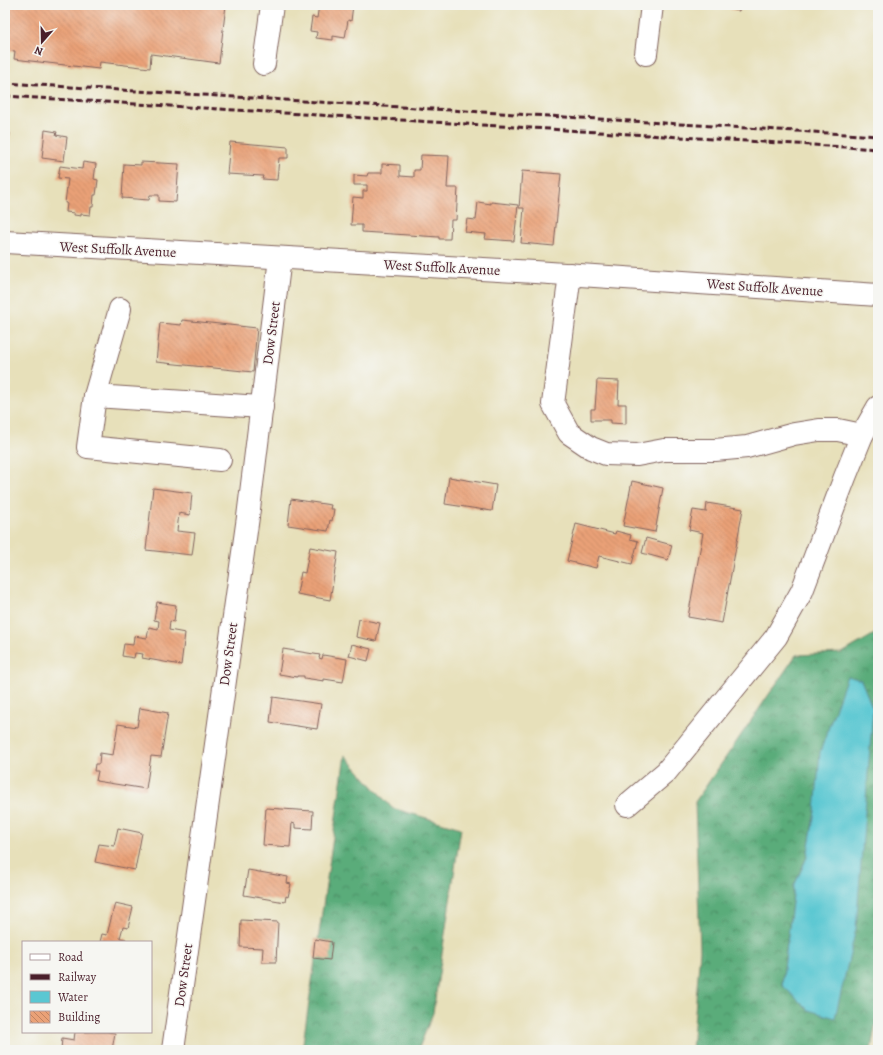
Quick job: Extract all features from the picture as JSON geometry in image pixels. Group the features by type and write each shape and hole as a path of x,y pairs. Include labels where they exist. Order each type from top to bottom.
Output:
{"street":[{"path":"264,64 272,5"},
{"path":"646,54 652,5"},
{"name":"West Suffolk Avenue","path":"5,242 570,274 878,295"},
{"name":"Dow Street","path":"173,1050 248,517 280,258"},
{"path":"570,274 554,404 569,433 591,448 606,454 637,455 664,450 714,450 746,447 794,434 818,430 838,430 862,435"},
{"path":"120,309 95,396 88,447 220,460"},
{"path":"95,396 262,407"},
{"path":"627,805 666,772 776,637 802,591 862,435 878,407"}],"green space":[{"path":"878,632 878,1009 871,1050 692,1050 700,950 695,802 796,655 842,653","holes":["815,811 808,1010 782,985 794,886 807,857"]},
{"path":"345,755 392,808 461,828 433,1013 418,1050 302,1050"}],"water":[{"path":"847,676 861,680 873,709 856,929 835,1018 808,1010 782,985 794,886 807,857 815,811 820,752"}],"building":[{"path":"5,5 226,5 219,63 151,54 150,68 100,62 99,69 14,59 15,51 5,50"},
{"path":"319,5 353,5 351,21 348,20 345,38 333,36 333,40 316,38 317,32 310,31 312,17 317,18"},
{"path":"731,5 741,5 739,11 730,9"},
{"path":"45,130 57,132 56,135 67,137 64,161 42,158"},
{"path":"5,133 10,133 6,163 5,163"},
{"path":"230,142 288,147 288,158 279,158 277,180 262,179 263,176 227,174"},
{"path":"421,155 449,156 447,188 458,188 456,220 451,220 450,239 362,232 362,225 351,225 353,197 363,198 363,191 367,191 367,185 354,185 354,175 367,176 368,173 382,173 382,164 400,165 400,176 414,177 414,170 420,170"},
{"path":"83,162 96,164 94,179 98,180 96,195 94,195 93,207 91,207 90,215 81,214 81,216 66,212 67,203 65,203 68,179 58,178 60,166 82,169"},
{"path":"141,162 179,164 176,202 159,201 159,195 150,195 149,200 122,198 124,164 141,165"},
{"path":"522,171 561,174 554,246 521,243 524,208 519,208"},
{"path":"478,202 518,205 514,241 485,239 486,234 465,232 467,219 476,220"},
{"path":"182,320 257,328 253,372 156,362 160,323 181,325"},
{"path":"597,380 619,381 618,404 626,404 626,424 611,423 611,420 591,420 591,409 595,409"},
{"path":"449,477 496,485 492,511 445,504"},
{"path":"632,481 663,488 655,532 623,526"},
{"path":"153,488 192,493 190,515 179,513 177,531 195,533 192,555 146,550"},
{"path":"291,499 331,505 330,509 334,509 332,521 330,520 328,531 288,525"},
{"path":"707,503 743,509 722,623 688,617 703,533 689,530 693,510 706,512"},
{"path":"576,524 615,534 616,531 631,535 630,539 638,541 632,564 599,556 596,568 567,561"},
{"path":"646,538 672,545 668,560 642,553"},
{"path":"310,547 338,552 330,600 297,594 301,572 305,573"},
{"path":"157,602 176,605 174,622 170,621 169,630 185,633 181,665 142,658 143,654 135,653 134,658 122,656 124,644 133,645 134,636 147,638 149,627 158,629 159,621 154,620"},
{"path":"359,619 380,623 376,641 356,637"},
{"path":"352,644 371,649 368,661 349,656"},
{"path":"283,649 320,655 319,658 322,659 323,655 347,659 343,682 324,679 324,681 304,678 304,676 297,677 279,674"},
{"path":"273,697 321,704 317,729 270,722"},
{"path":"140,708 168,713 161,757 151,756 146,789 96,781 98,771 94,771 95,764 99,764 100,753 113,755 118,724 137,727"},
{"path":"266,808 313,811 312,829 295,828 295,824 292,823 290,847 263,845"},
{"path":"118,828 142,833 135,870 95,862 99,844 114,846"},
{"path":"248,870 288,877 287,883 291,884 288,897 286,896 285,902 244,895"},
{"path":"115,903 133,907 128,928 123,927 120,938 126,939 125,941 100,941 102,934 107,935"},
{"path":"241,920 278,922 276,962 262,962 263,948 240,947"},
{"path":"315,939 332,942 330,960 313,958"},
{"path":"75,1033 115,1033 112,1050 61,1050 62,1038 74,1040"}],"railway":[{"path":"5,83 878,136"},
{"path":"5,96 878,149"}]}
